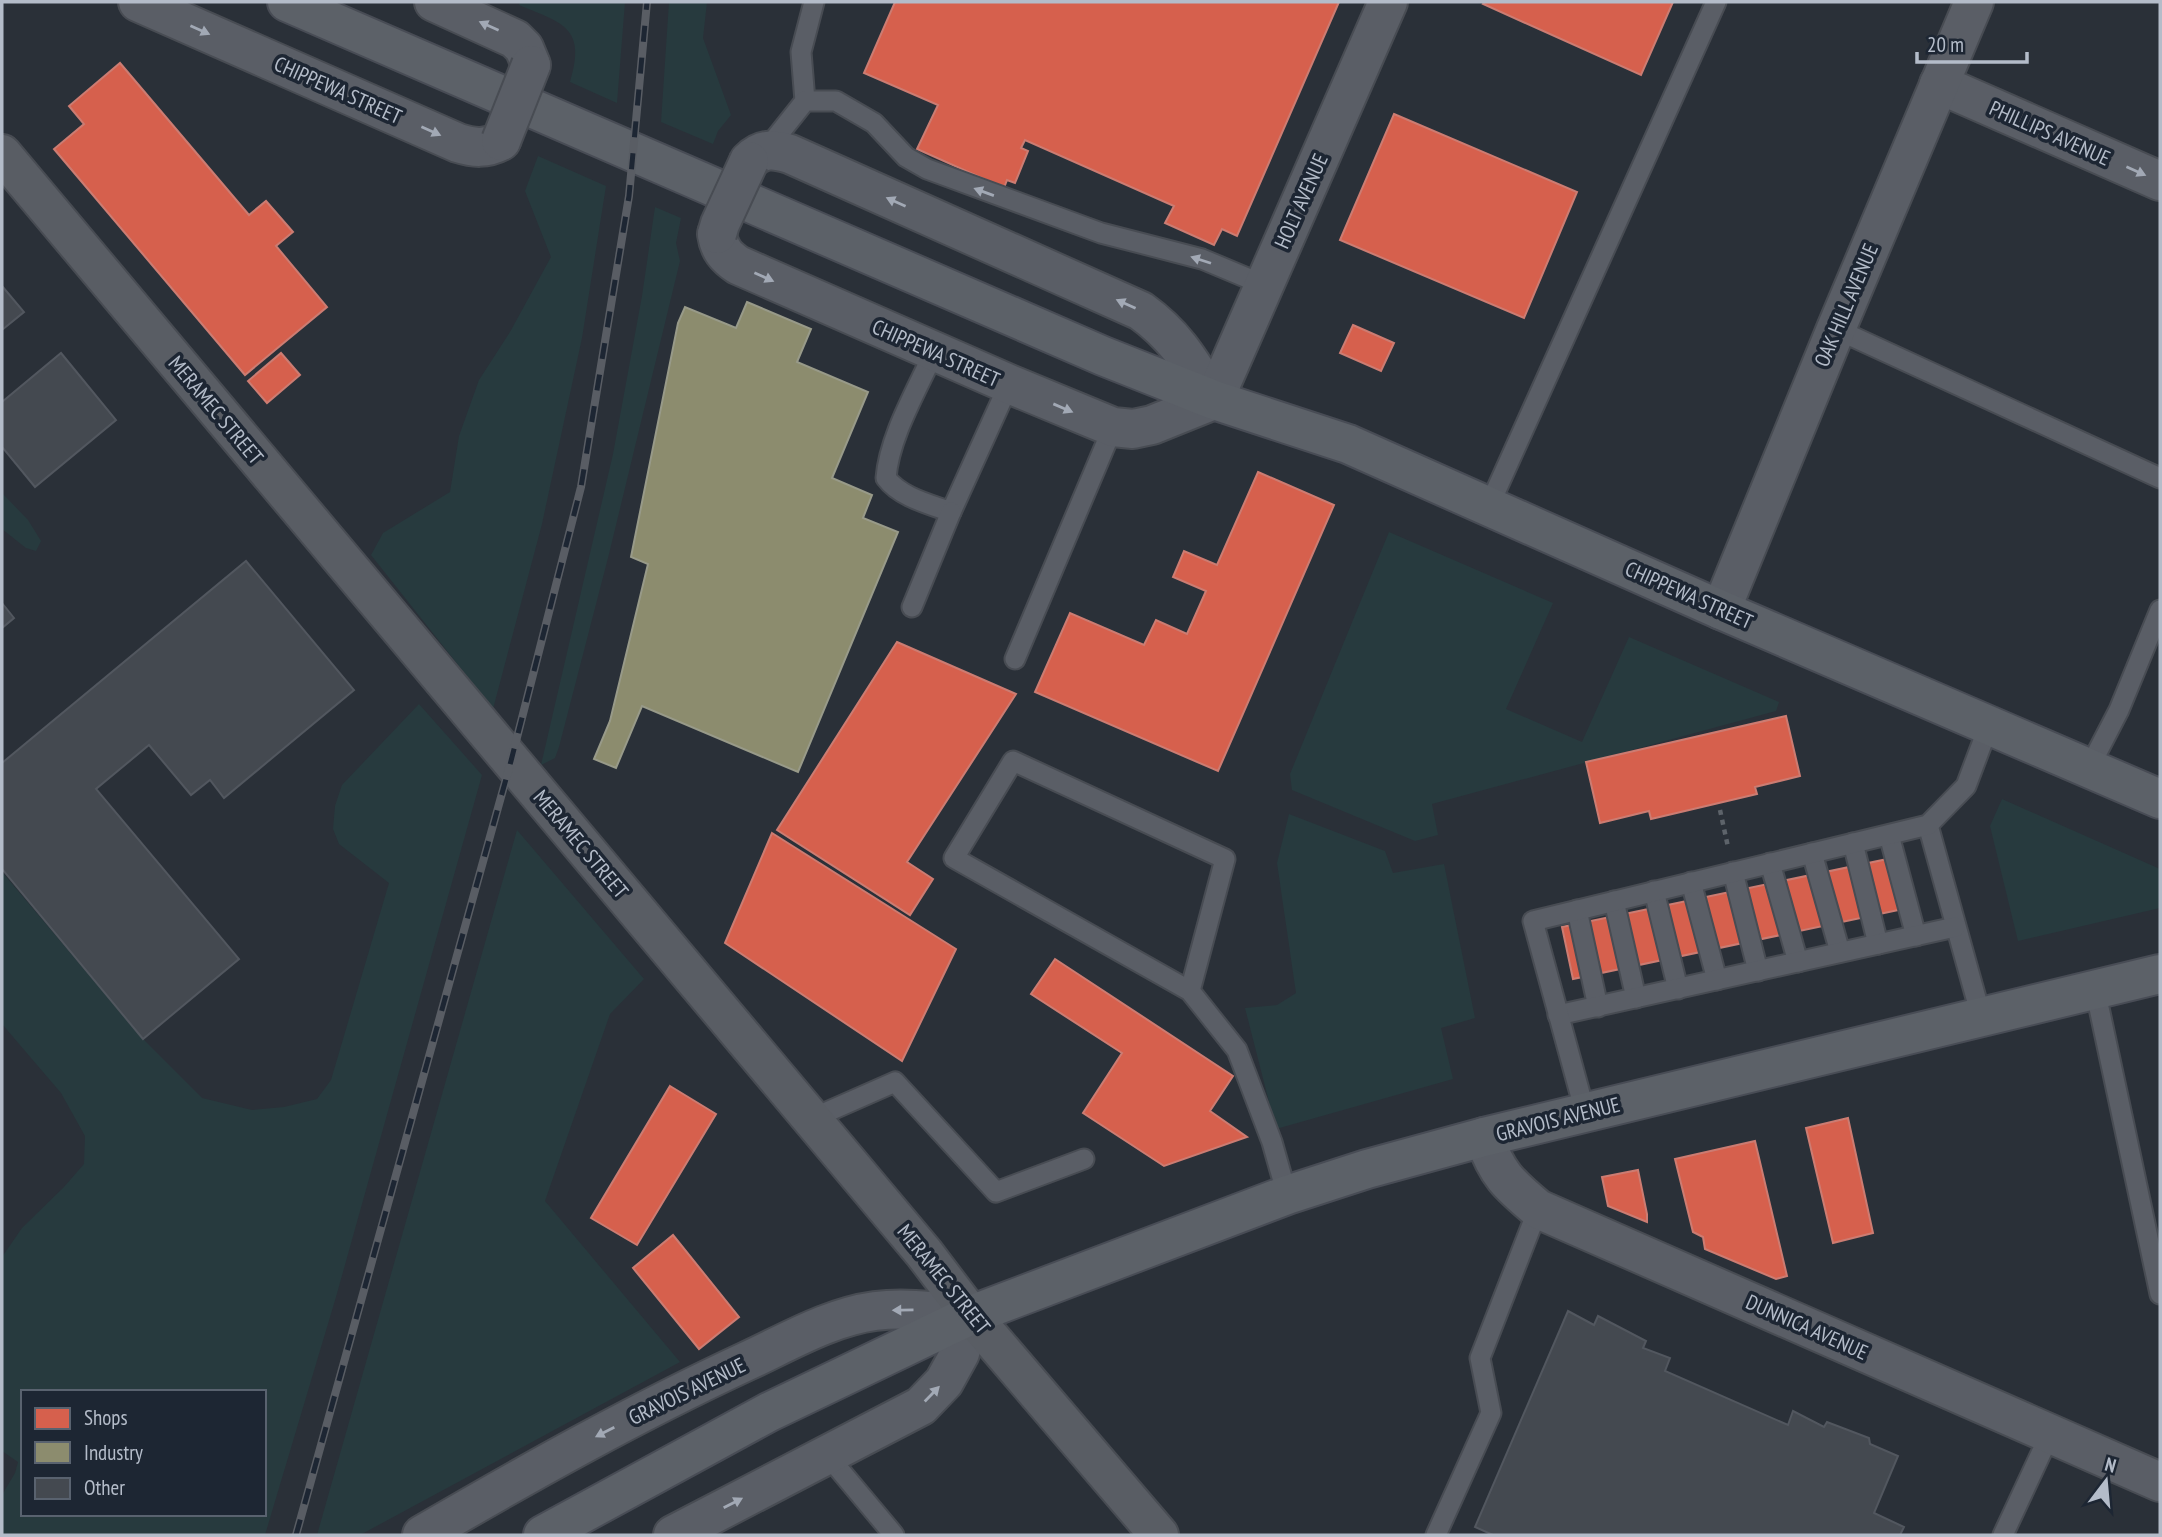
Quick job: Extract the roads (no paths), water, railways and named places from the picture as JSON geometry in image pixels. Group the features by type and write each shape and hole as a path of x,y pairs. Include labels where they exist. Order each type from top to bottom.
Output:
{"main road":[{"name":"CHIPPEWA STREET","path":"287,2 1104,356 1214,400 1348,444 1721,610 2160,799"},
{"name":"GRAVOIS AVENUE","path":"543,1535 769,1412 971,1315 1287,1195 1367,1169 1484,1137 2160,974"}],"street":[{"name":"CHIPPEWA STREET","path":"138,2 458,143 484,148 501,141 531,65 524,48 515,39 434,2"},
{"name":"HOLT AVENUE","path":"1214,400 1388,2"},
{"name":"OAK HILL AVENUE","path":"1721,610 1974,2"},
{"name":"PHILLIPS AVENUE","path":"1939,84 2160,181"},
{"name":"MERAMEC STREET","path":"2,154 924,1253 971,1315 1159,1535"},
{"path":"758,155 790,154 1141,311 1163,326 1180,345 1214,400"},
{"name":"CHIPPEWA STREET","path":"758,155 720,223 717,234 719,245 727,257 738,265 934,352 1113,427 1133,429 1152,425 1214,400"},
{"name":"DUNNICA AVENUE","path":"1484,1137 1493,1162 1508,1185 1538,1209 2160,1482"},
{"name":"GRAVOIS AVENUE","path":"422,1535 560,1455 714,1377 831,1322 875,1311 918,1310 971,1315"},
{"path":"673,1535 921,1406 944,1382 960,1353 971,1315"}],"lane":[{"path":"758,155 805,101 801,52 814,2"},
{"path":"1489,506 1716,2"},
{"path":"805,101 836,101 874,123 906,157 949,178 1101,233 1202,259 1264,285"},
{"path":"1836,329 2160,478"},
{"path":"934,352 894,442 886,478 892,487 951,512"},
{"path":"912,607 951,512 1009,384"},
{"path":"1015,659 1113,427"},
{"path":"2089,768 2119,710 2160,610"},
{"path":"1586,1112 1533,921 1928,825 1966,786 1989,725"},
{"path":"1191,991 1225,859 1013,761 954,858 1191,991 1237,1050 1272,1142 1287,1195"},
{"path":"1928,825 1981,1016"},
{"path":"1889,835 1916,936"},
{"path":"1853,843 1878,944"},
{"path":"1812,853 1840,953"},
{"path":"1770,863 1798,962"},
{"path":"1733,872 1758,971"},
{"path":"1691,883 1717,980"},
{"path":"1654,891 1678,989"},
{"path":"1615,901 1636,998"},
{"path":"1577,910 1598,1007"},
{"path":"1558,1015 1955,927"},
{"path":"2095,989 2160,1294"},
{"path":"811,1119 895,1082 996,1192 1084,1159"},
{"path":"1436,1535 1491,1413 1480,1358 1538,1209"},
{"path":"2003,1535 2050,1434"},
{"path":"828,1456 894,1535"}],"railway":[{"path":"296,1535 511,761 581,487 629,196 647,2"}]}
